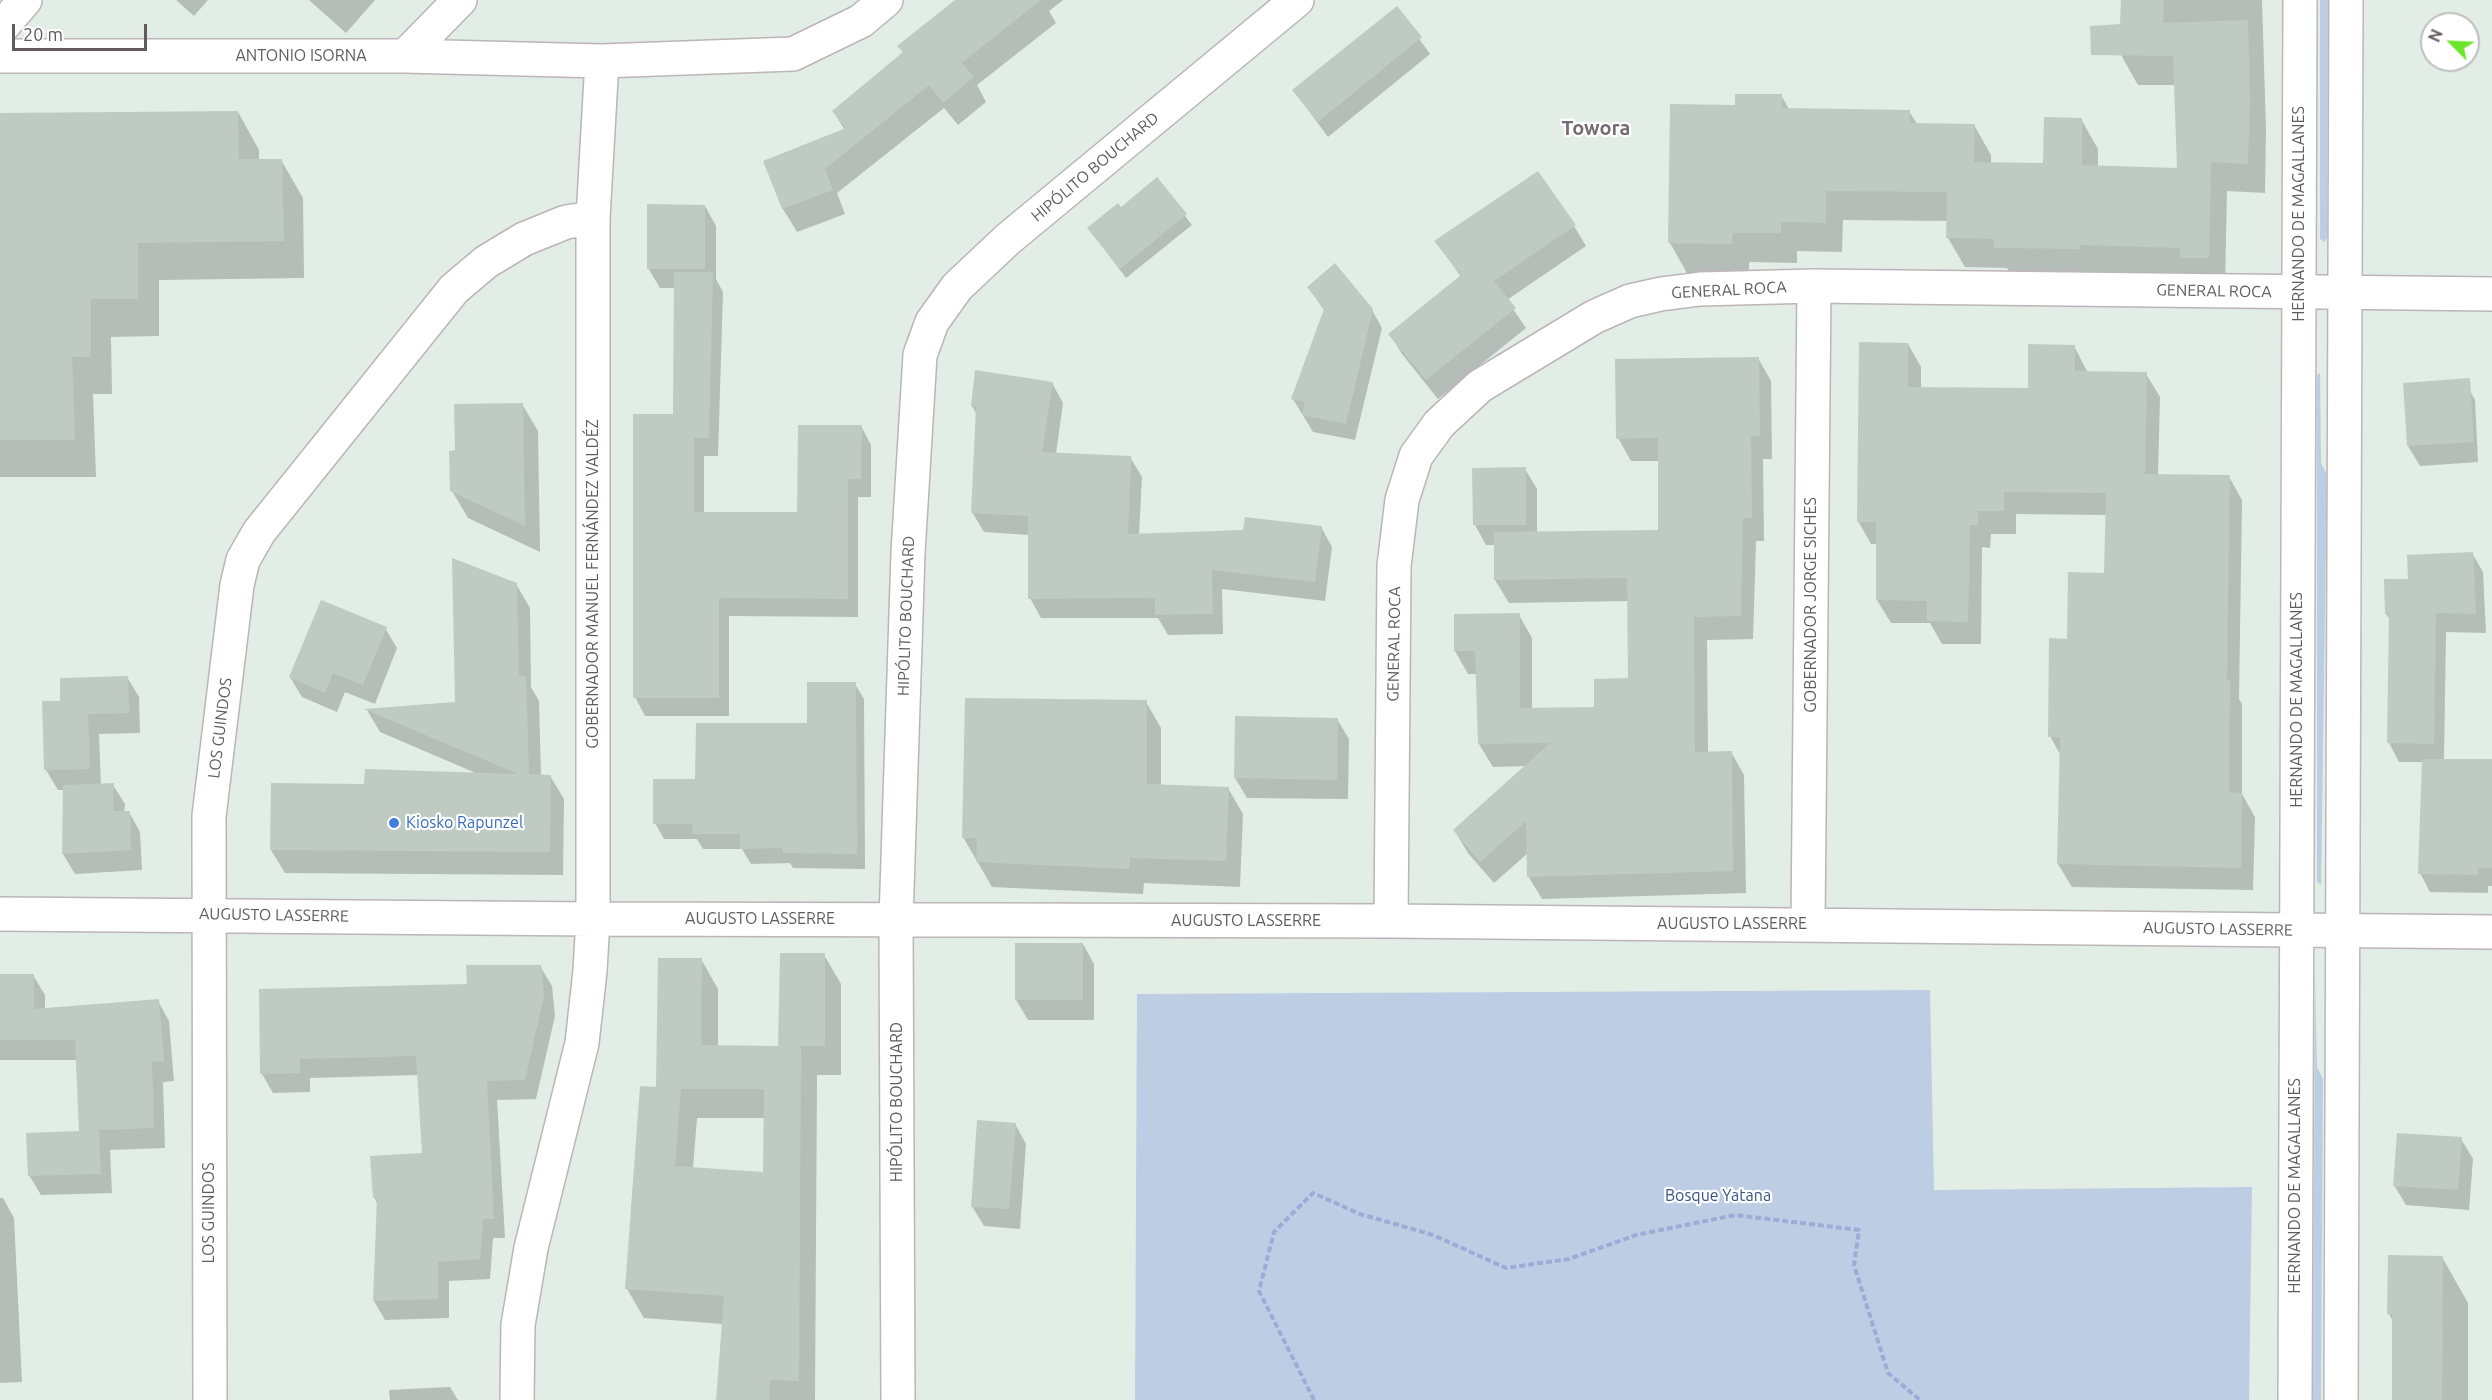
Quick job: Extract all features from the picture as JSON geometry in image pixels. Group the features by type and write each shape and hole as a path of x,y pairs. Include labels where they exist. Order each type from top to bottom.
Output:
{"street":[{"path":"0,29 25,0"},
{"path":"405,56 460,0"},
{"path":"602,61 793,54 861,21 886,0"},
{"name":"HIPÓLITO BOUCHARD","path":"898,1400 896,920 915,408 920,355 932,322 957,287 1008,239 1297,0"},
{"name":"HERNANDO DE MAGALLANES","path":"2295,1400 2300,0"},
{"path":"2340,1400 2346,0"},
{"name":"ANTONIO ISORNA","path":"0,56 405,56 602,61"},
{"name":"GOBERNADOR MANUEL FERNÁNDEZ VALDÉZ","path":"523,1397 518,1325 531,1248 582,1043 593,919 593,218 602,61"},
{"name":"LOS GUINDOS","path":"210,1400 209,816 237,585 249,546 454,289 486,262 524,239 566,222 593,218"},
{"name":"GENERAL ROCA","path":"1391,921 1394,566 1401,500 1416,456 1439,423 1480,386 1594,317 1630,301 1700,289 1814,286 2492,294"},
{"name":"GOBERNADOR JORGE SICHES","path":"1808,925 1814,286"},
{"name":"AUGUSTO LASSERRE","path":"0,914 593,919 1391,921 2492,932"}],"path":[{"path":"1314,1400 1259,1291 1274,1232 1313,1193 1360,1214 1433,1235 1506,1268 1569,1259 1636,1235 1736,1215 1859,1230 1854,1265 1888,1373 1920,1400"}],"green space":[{"path":"2320,0 2328,0 2327,238 2324,242 2320,239"},
{"path":"2320,373 2321,463 2327,475 2321,885 2317,882 2317,375"},
{"path":"2315,977 2317,1067 2323,1079 2321,1400 2313,1400"},
{"name":"Bosque Yatana","path":"1930,990 1934,1190 2252,1187 2249,1400 1135,1400 1137,994"}],"building":[{"path":"955,0 1041,0 962,63 974,77 943,103 929,85 825,169 833,190 782,209 763,161 846,128 832,111 903,52 897,46"},
{"path":"2121,0 2164,0 2163,23 2248,20 2250,100 2248,164 2211,162 2209,258 2180,258 2180,248 2080,245 2080,249 1994,248 1994,239 1946,238 1947,192 1826,191 1826,223 1781,222 1781,233 1733,233 1732,244 1668,243 1670,104 1735,105 1735,94 1782,94 1782,108 1910,110 1910,123 1975,124 1974,162 2043,163 2044,117 2082,118 2082,165 2177,168 2173,56 2091,55 2090,26 2120,24"},
{"path":"1397,6 1422,37 1318,122 1292,90"},
{"path":"238,111 239,159 282,159 284,241 138,243 138,299 91,299 91,357 72,357 75,440 0,440 0,113"},
{"path":"1538,171 1576,225 1494,281 1516,308 1426,380 1388,334 1461,275 1434,241"},
{"path":"1157,177 1187,214 1120,269 1087,228 1118,203 1121,207"},
{"path":"647,204 705,205 705,269 647,269"},
{"path":"1335,263 1373,309 1346,424 1302,415 1305,402 1291,399 1324,309 1307,287"},
{"path":"674,272 713,272 709,438 694,438 694,512 797,512 798,425 862,425 861,479 848,479 848,599 719,598 719,698 633,698 633,414 673,414"},
{"path":"1859,342 1908,343 1908,387 2028,388 2028,344 2075,345 2075,371 2147,372 2145,474 2230,475 2227,680 2230,680 2229,792 2242,793 2241,868 2057,864 2060,737 2048,737 2049,638 2067,639 2068,572 2104,573 2106,493 2004,492 2004,511 1978,511 1978,525 1970,525 1968,622 1927,621 1927,601 1876,600 1876,522 1857,522"},
{"path":"1759,357 1760,436 1751,436 1752,518 1743,518 1741,616 1694,617 1695,752 1732,751 1733,871 1527,877 1526,821 1480,862 1453,830 1550,743 1478,744 1475,651 1454,651 1454,614 1520,613 1520,708 1594,707 1594,679 1628,678 1627,578 1494,580 1494,532 1658,530 1658,438 1616,439 1615,359"},
{"path":"975,370 1053,382 1042,452 1131,456 1128,534 1243,530 1245,517 1322,526 1315,582 1212,570 1213,614 1155,615 1155,598 1028,599 1028,516 971,513 976,407 971,406"},
{"path":"2470,378 2474,442 2407,446 2403,383"},
{"path":"523,403 525,526 450,491 449,451 455,450 454,404"},
{"path":"1526,467 1526,525 1473,525 1472,468"},
{"path":"2473,552 2476,614 2436,613 2434,744 2387,743 2389,614 2385,614 2384,579 2408,579 2407,555"},
{"path":"452,558 517,583 519,676 526,676 529,774 551,775 550,852 270,850 271,783 364,784 365,769 518,774 364,709 455,702"},
{"path":"321,600 387,627 363,685 333,673 325,693 289,677"},
{"path":"128,676 129,713 88,714 90,769 44,770 42,701 60,701 60,678"},
{"path":"807,682 856,682 857,854 783,853 783,848 740,849 740,834 693,834 692,824 653,824 653,779 695,779 696,723 807,723"},
{"path":"965,698 1147,700 1147,784 1229,787 1226,861 1130,858 1129,869 976,862 977,838 962,838"},
{"path":"1235,716 1338,718 1337,780 1234,778"},
{"path":"2422,759 2492,759 2492,868 2478,868 2478,875 2418,874"},
{"path":"114,783 113,811 130,811 131,850 62,854 63,785"},
{"path":"1015,943 1083,943 1083,1000 1015,1000"},
{"path":"780,953 825,953 825,1046 801,1046 799,1381 770,1380 769,1400 716,1400 724,1296 625,1289 640,1086 656,1087 658,958 702,958 701,1045 778,1046","holes":["681,1089 764,1089 763,1172 675,1166"]},
{"path":"466,965 541,965 544,996 525,1080 487,1081 494,1219 483,1219 480,1259 438,1262 438,1299 373,1301 377,1198 373,1198 370,1156 422,1153 416,1056 300,1059 300,1073 260,1074 259,989 467,984"},
{"path":"0,974 34,974 34,1009 159,999 164,1061 152,1062 154,1128 99,1130 101,1174 28,1176 26,1133 79,1131 75,1040 0,1040"},
{"path":"977,1120 1016,1123 1009,1209 971,1207"},
{"path":"2397,1133 2462,1137 2458,1190 2393,1186"},
{"path":"2388,1255 2443,1256 2442,1400 2392,1400 2392,1315 2387,1314"}],"place":[{"name":"Kiosko Rapunzel","path":"394,823"}],"district":[{"name":"Towora","path":"1596,128"}]}
